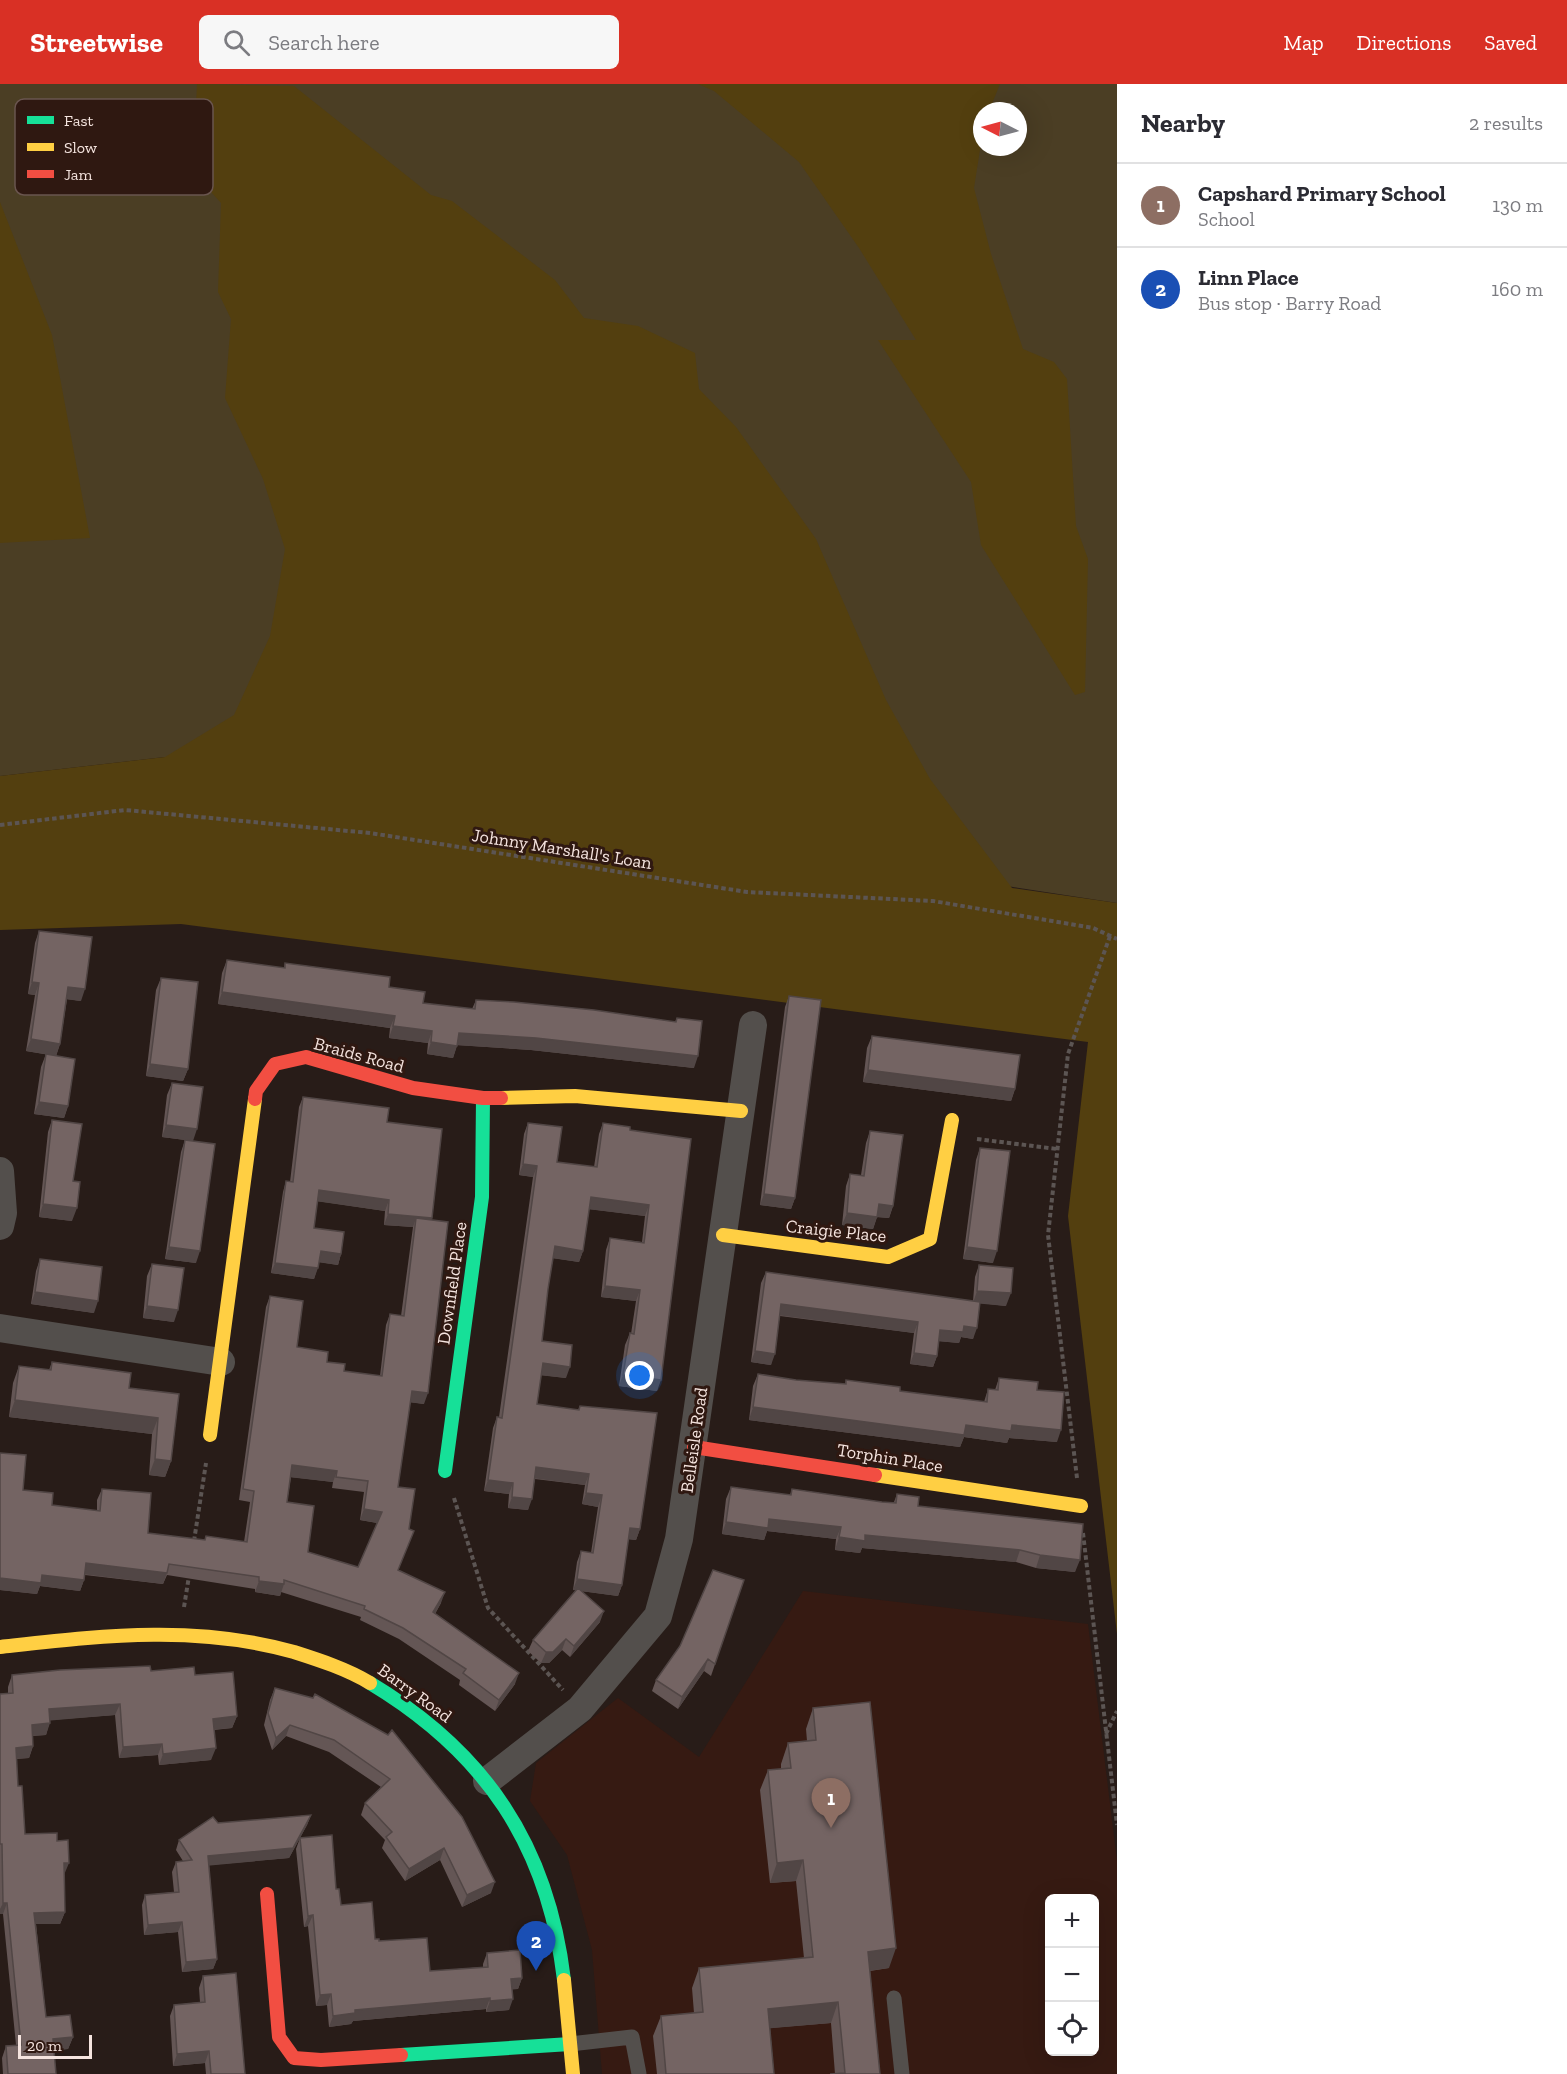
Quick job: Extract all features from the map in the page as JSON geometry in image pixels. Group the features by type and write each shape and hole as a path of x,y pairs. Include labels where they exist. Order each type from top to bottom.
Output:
{"street":[{"name":"Belleisle Road","path":"487,1781 580,1709 658,1616 679,1539 694,1447 753,1025"},
{"name":"Braids Road","path":"210,1436 256,1091 275,1064 306,1057 413,1088 483,1098 575,1095 741,1111"},
{"name":"Downfield Place","path":"446,1471 482,1197 483,1098"},
{"name":"Craigie Place","path":"723,1235 888,1257 930,1239 952,1120"},
{"path":"0,1171 3,1214 0,1226"},
{"path":"0,1328 221,1362"},
{"name":"Torphin Place","path":"694,1447 1080,1506"},
{"name":"Barry Road","path":"0,1647 156,1634 180,1634 257,1642 306,1653 340,1666 372,1682 415,1711 451,1742 487,1781 516,1823 539,1874 556,1934 573,2074"},
{"path":"267,1894 279,2037 294,2058 321,2060 570,2044"}],"lane":[{"path":"894,1998 903,2074"},
{"path":"570,2044 632,2037 639,2074"}],"path":[{"name":"Johnny Marshall's Loan","path":"0,825 125,810 370,833 747,892 933,901 1094,928 1117,939"},
{"path":"1110,936 1068,1054 1048,1235 1117,1825"},
{"path":"950,1135 1058,1149"},
{"path":"192,1552 210,1436"},
{"path":"446,1471 488,1608 580,1709"},
{"path":"180,1634 190,1564"},
{"path":"1106,1735 1117,1712"}],"shaded area":[{"path":"0,84 1117,84 1117,903 165,757 0,776"},
{"path":"197,84 294,86 431,195 452,201 555,280 584,318 638,326 695,353 699,389 736,427 816,539 886,700 930,779 1012,888 1117,903 1117,1634 1068,1216 1088,1042 181,924 0,930 0,776 165,757 234,715 270,636 285,549 263,479 225,398 231,319 218,292 221,203 213,194 213,99 196,99"},
{"path":"698,84 1000,84 993,102 973,102 973,156 979,156 974,188 991,254 1023,349 1054,362 1067,379 1076,526 1088,559 1085,692 1075,695 981,545 971,482 878,340 916,340 859,248 799,162 714,91"},
{"path":"0,202 52,335 90,538 0,543"},
{"path":"803,1591 1088,1624 1117,1861 1117,2074 602,2074 592,1950 567,1855 530,1801 536,1763 618,1698 699,1757"}],"building":[{"path":"39,931 92,937 85,989 68,987 60,1044 31,1039 39,983 32,982"},
{"path":"227,960 285,968 285,963 390,977 389,987 425,992 423,1003 475,1009 476,1000 514,1002 594,1010 676,1022 677,1018 702,1021 698,1056 536,1038 459,1033 457,1046 431,1042 432,1031 393,1026 395,1016 222,992"},
{"path":"161,978 198,982 188,1069 150,1064"},
{"path":"789,996 821,1000 795,1198 764,1194"},
{"path":"872,1036 1020,1055 1015,1089 868,1070"},
{"path":"46,1054 75,1059 68,1106 39,1102"},
{"path":"172,1083 203,1087 197,1129 166,1125"},
{"path":"303,1097 389,1108 387,1122 442,1129 432,1218 388,1214 389,1200 319,1190 314,1228 344,1232 341,1254 321,1251 318,1268 275,1263 286,1181 293,1182"},
{"path":"52,1120 82,1124 73,1181 80,1182 77,1208 43,1204"},
{"path":"528,1123 562,1127 557,1162 597,1167 603,1123 630,1127 630,1130 691,1139 661,1380 623,1375 630,1333 634,1334 640,1290 605,1286 610,1238 644,1243 649,1205 591,1197 583,1251 555,1246 548,1289 542,1341 572,1345 570,1367 543,1363 537,1404 579,1410 580,1406 657,1413 640,1529 630,1528 622,1585 577,1579 581,1551 593,1553 602,1495 586,1493 589,1474 536,1467 532,1499 512,1497 513,1483 488,1480 497,1417 502,1418 537,1166 523,1164"},
{"path":"870,1131 903,1135 893,1206 879,1204 877,1217 847,1213 850,1174 864,1176"},
{"path":"185,1140 215,1144 200,1251 169,1247"},
{"path":"980,1148 1010,1151 997,1251 967,1247"},
{"path":"416,1218 448,1222 428,1393 412,1391 398,1487 415,1489 409,1529 414,1531 398,1570 445,1592 433,1612 519,1673 499,1700 463,1673 466,1669 403,1628 364,1609 365,1606 284,1580 284,1584 259,1581 259,1577 169,1564 167,1573 86,1563 84,1580 42,1575 41,1583 0,1578 0,1453 26,1455 23,1490 53,1493 52,1505 100,1511 102,1489 151,1493 148,1533 205,1540 206,1536 247,1542 254,1491 243,1489 270,1296 303,1301 297,1347 328,1352 327,1362 345,1364 344,1371 382,1376 390,1314 404,1316","holes":["292,1465 337,1471 336,1477 368,1481 364,1509 382,1512 358,1567 308,1552 314,1506 287,1502"]},
{"path":"40,1259 102,1267 98,1301 35,1292"},
{"path":"152,1264 184,1268 178,1310 147,1306"},
{"path":"979,1265 1013,1268 1011,1293 977,1291"},
{"path":"766,1272 980,1302 977,1328 964,1326 963,1332 940,1330 937,1356 914,1353 918,1322 781,1304 775,1354 755,1351"},
{"path":"52,1362 131,1373 129,1388 179,1394 171,1461 155,1459 158,1418 15,1400 19,1366 51,1370"},
{"path":"758,1374 846,1384 846,1380 900,1387 900,1391 987,1402 988,1389 998,1390 999,1378 1038,1382 1037,1390 1064,1392 1061,1430 1012,1425 1011,1431 966,1425 964,1435 753,1407"},
{"path":"731,1487 791,1495 792,1489 896,1503 897,1494 919,1497 918,1506 1083,1524 1080,1560 1020,1550 865,1535 865,1541 839,1537 841,1527 769,1519 768,1528 726,1522"},
{"path":"713,1570 744,1580 715,1664 708,1659 682,1697 656,1680 680,1646"},
{"path":"578,1588 604,1611 574,1646 566,1639 553,1652 546,1652 533,1640"},
{"path":"150,1666 151,1671 194,1667 195,1675 233,1672 237,1716 213,1719 216,1748 163,1754 162,1744 123,1747 120,1704 49,1709 50,1723 32,1725 33,1746 16,1748 18,1786 22,1786 25,1834 57,1833 57,1841 68,1840 69,1863 64,1863 65,1912 34,1913 46,2017 70,2015 73,2037 53,2039 56,2074 8,2074 6,2046 21,2045 7,1903 3,1903 2,1844 0,1844 0,1694 13,1693 12,1675 60,1670"},
{"path":"275,1688 313,1698 315,1694 388,1735 392,1730 462,1817 495,1882 467,1895 444,1848 409,1869 386,1837 392,1832 365,1803 390,1779 334,1740 290,1725 276,1738 268,1713"},
{"path":"870,1702 896,1948 868,1952 880,2074 830,2074 845,2073 838,2002 768,2009 774,2074 666,2074 661,2016 703,2012 699,1968 813,1957 803,1860 777,1863 768,1770 791,1768 788,1743 816,1740 813,1708"},
{"path":"311,1815 293,1848 208,1856 217,1959 186,1962 182,1922 148,1925 145,1895 179,1892 176,1862 192,1860 179,1840 213,1817 218,1823"},
{"path":"332,1835 336,1889 339,1889 341,1905 372,1902 375,1939 379,1941 427,1938 430,1971 488,1967 487,1953 520,1950 522,1978 511,1979 513,1999 490,2001 490,1998 355,2010 355,2013 333,2016 331,1994 320,1995 313,1915 308,1916 300,1838"},
{"path":"236,1973 245,2074 211,2074 209,2051 177,2054 174,2005 205,2002 203,1976"}],"traffic: fast":[{"path":"445,1471 482,1197 483,1098"},
{"path":"370,1683 411,1710 447,1740 478,1772 504,1807 526,1845 543,1886 556,1931 564,1980"},
{"path":"401,2055 570,2044"}],"traffic: slow":[{"path":"501,1098 575,1096 741,1111"},
{"path":"210,1435 255,1099"},
{"path":"723,1235 888,1257 930,1239 952,1120"},
{"path":"875,1475 1081,1506"},
{"path":"0,1647 111,1636 184,1635 220,1638 257,1643 294,1652 342,1669 370,1683"},
{"path":"564,1980 573,2074"}],"traffic: jam":[{"path":"255,1099 256,1091 275,1064 306,1057 413,1088 483,1098 501,1098"},
{"path":"694,1447 875,1475"},
{"path":"267,1894 279,2037 294,2058 321,2060 401,2055"}],"place":[{"name":"Capshard Primary School","path":"831,1828"},
{"name":"Linn Place","path":"536,1971"}]}
